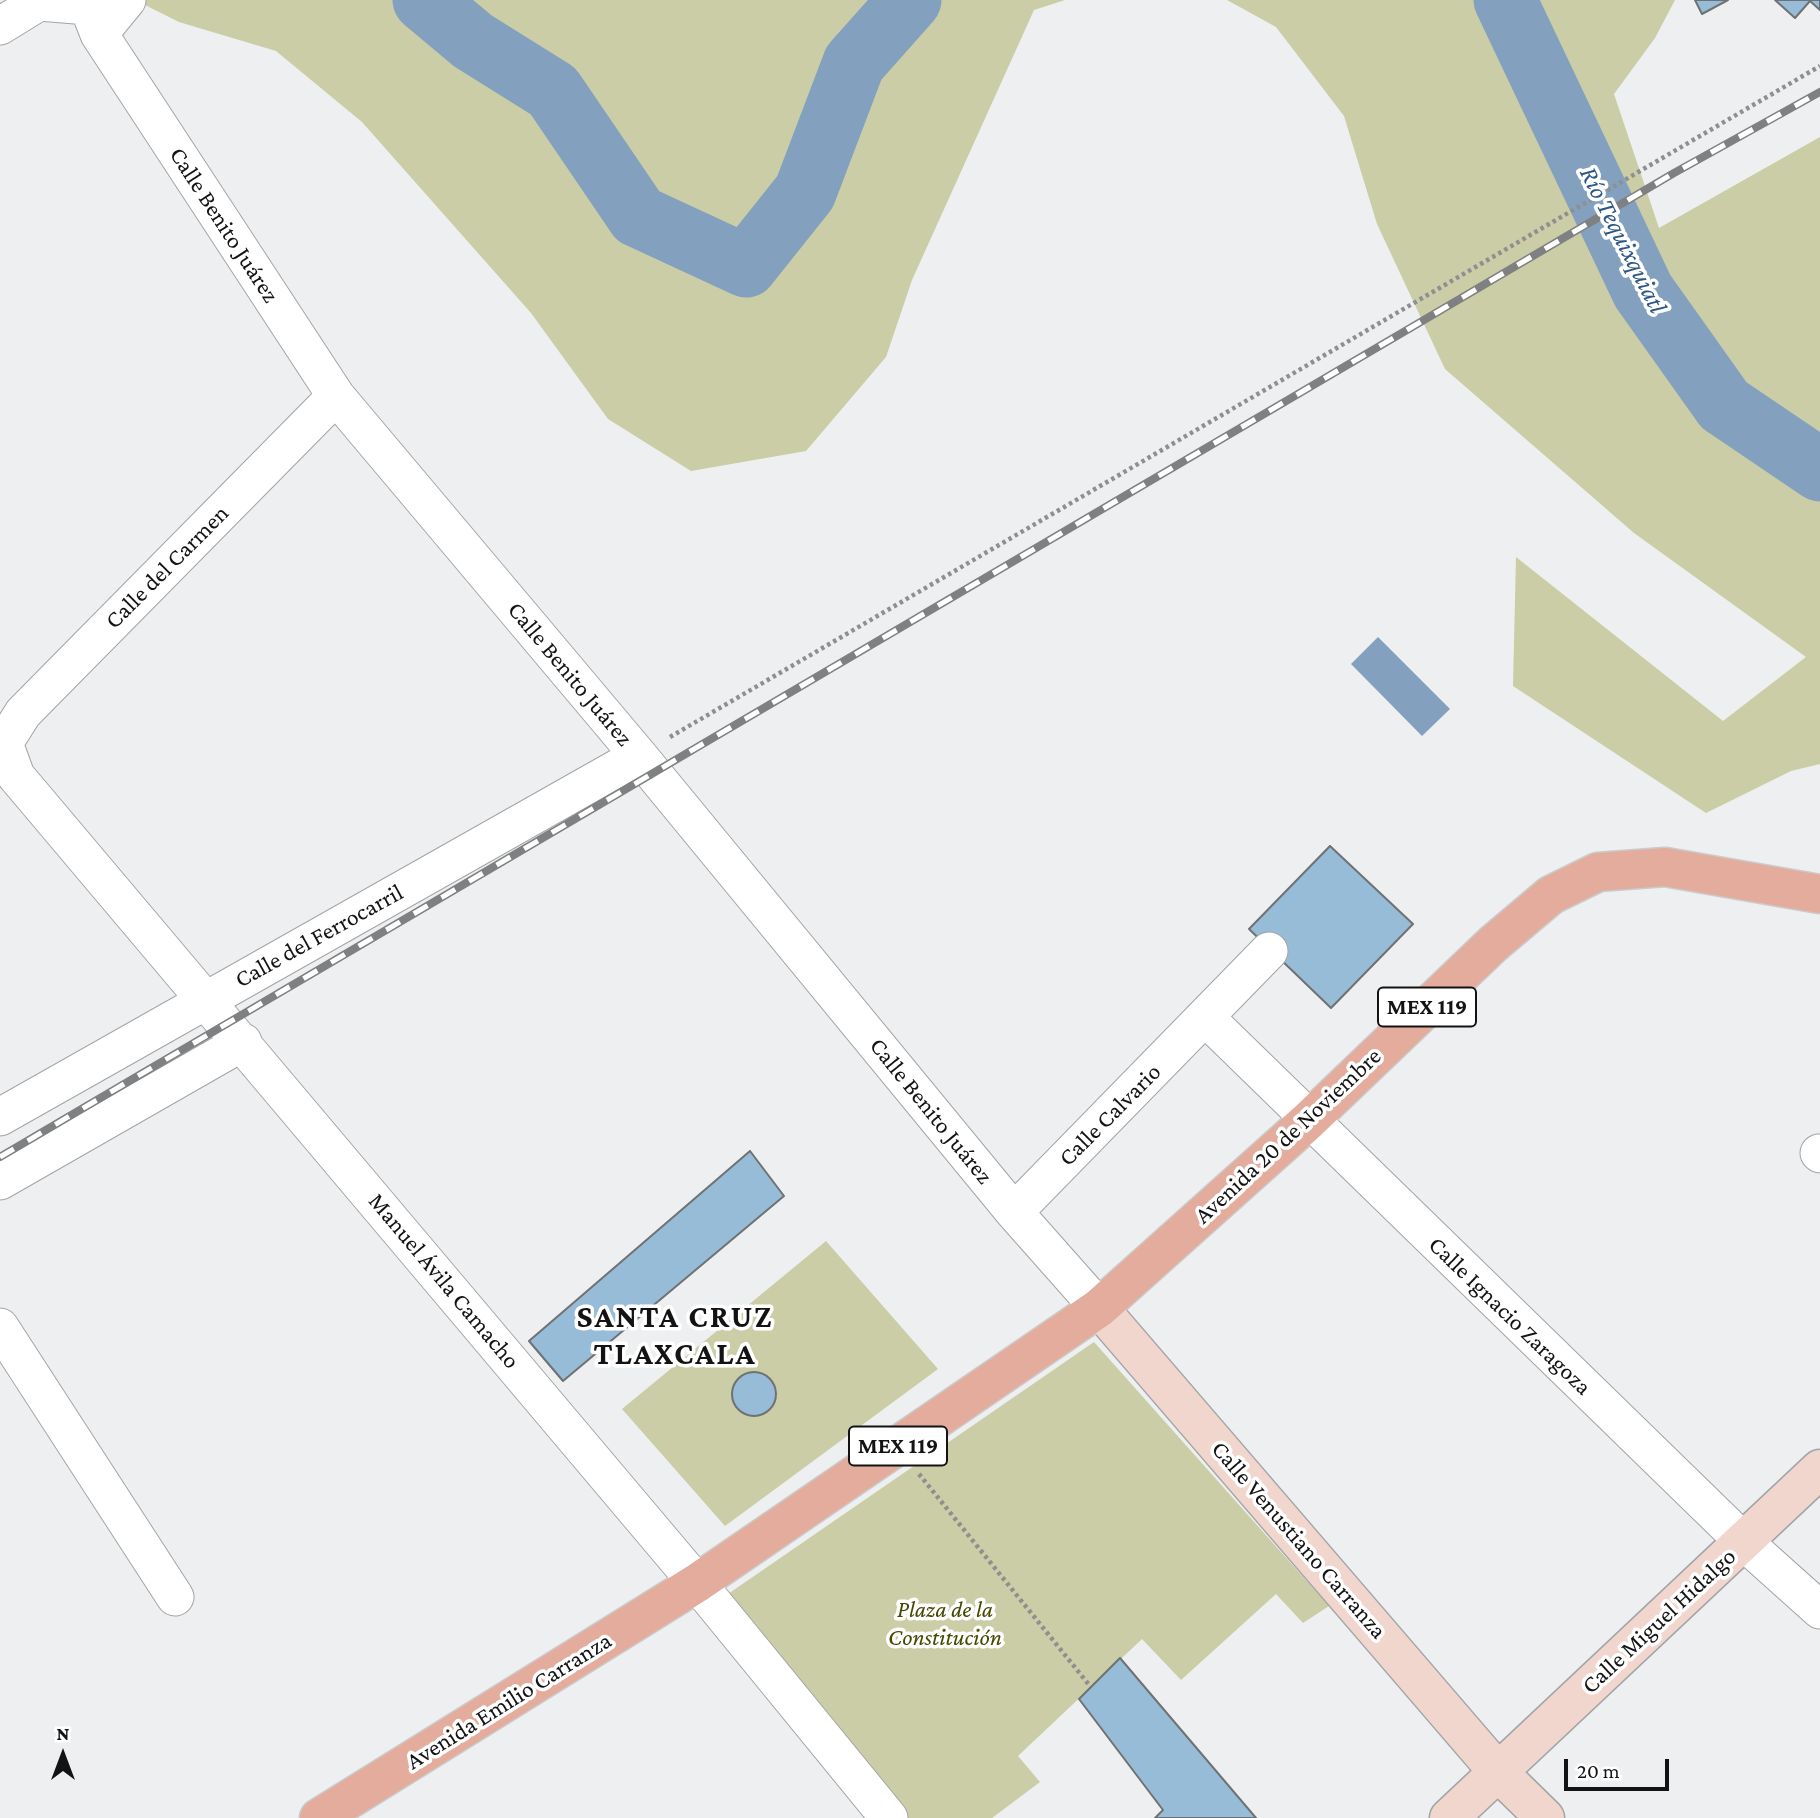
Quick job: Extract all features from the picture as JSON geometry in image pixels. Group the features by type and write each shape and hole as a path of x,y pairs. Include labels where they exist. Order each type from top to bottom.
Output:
{"main road":[{"name":"Avenida 20 de Noviembre","path":"1099,1308 1308,1121 1503,936 1550,895 1598,872 1665,867 1820,894"},
{"name":"MEX 119","path":"697,1583 1099,1308"},
{"name":"Calle Venustiano Carranza","path":"1099,1308 1499,1773 1545,1818"},
{"name":"Calle Miguel Hidalgo","path":"1449,1818 1820,1469"},
{"name":"Avenida Emilio Carranza","path":"319,1818 697,1583"}],"street":[{"path":"0,26 38,1 94,20 128,0"},
{"name":"Calle Benito Juárez","path":"94,20 336,396 639,756 1014,1212 1099,1308"},
{"name":"Calle del Carmen","path":"5,743 23,713 336,396"},
{"name":"Manuel Ávila Camacho","path":"5,743 16,776 697,1583 889,1818"},
{"name":"Calle del Ferrocarril","path":"0,1117 639,756"},
{"name":"Calle Calvario","path":"1014,1212 1269,951"},
{"name":"Calle Ignacio Zaragoza","path":"1206,1018 1308,1121 1743,1541 1820,1610"},
{"path":"0,1181 243,1042"},
{"path":"0,1327 176,1597"}],"path":[{"path":"639,756 1393,313 1820,66"},
{"path":"896,1447 1090,1686"}],"green space":[{"path":"135,0 1065,0 1034,10 912,280 886,357 806,451 691,471 608,419 531,313 362,122 276,51 179,22"},
{"path":"1227,0 1675,0 1655,38 1614,94 1659,228 1820,137 1820,764 1791,771 1706,813 1513,686 1516,557 1723,721 1806,657 1634,533 1445,369 1377,224 1344,116 1276,27"},
{"path":"826,1241 938,1369 725,1526 622,1409","holes":["754,1372 768,1376 776,1388 777,1396 771,1409 750,1416 734,1403 733,1389 740,1377"]},
{"name":"Plaza de la Constitución","path":"1094,1342 1329,1606 1303,1623 1276,1594 1181,1680 1142,1639 1018,1756 1040,1782 992,1818 907,1818 728,1594"}],"water":[{"path":"1378,637 1450,709 1422,736 1351,664"}],"building":[{"path":"1695,0 1728,0 1702,14"},
{"path":"1775,0 1820,0 1820,10 1810,1 1795,18"},
{"path":"1330,846 1413,924 1331,1008 1249,929"},
{"path":"750,1151 784,1196 563,1381 529,1341"},
{"path":"754,1372 770,1378 776,1394 770,1410 754,1416 738,1410 732,1394 738,1378"},
{"path":"1120,1658 1256,1818 1155,1818 1163,1810 1079,1699"}],"waterway":[{"name":"Río Tequixquiatl","path":"424,0 473,41 553,91 638,216 746,266 805,192 854,63 910,0"},
{"name":"Río Tequixquiatl","path":"1505,0 1643,291 1724,405 1820,470"}],"railway":[{"path":"0,1157 1674,173 1820,92"}],"district":[{"name":"SANTA CRUZ TLAXCALA","path":"675,1336"}]}
